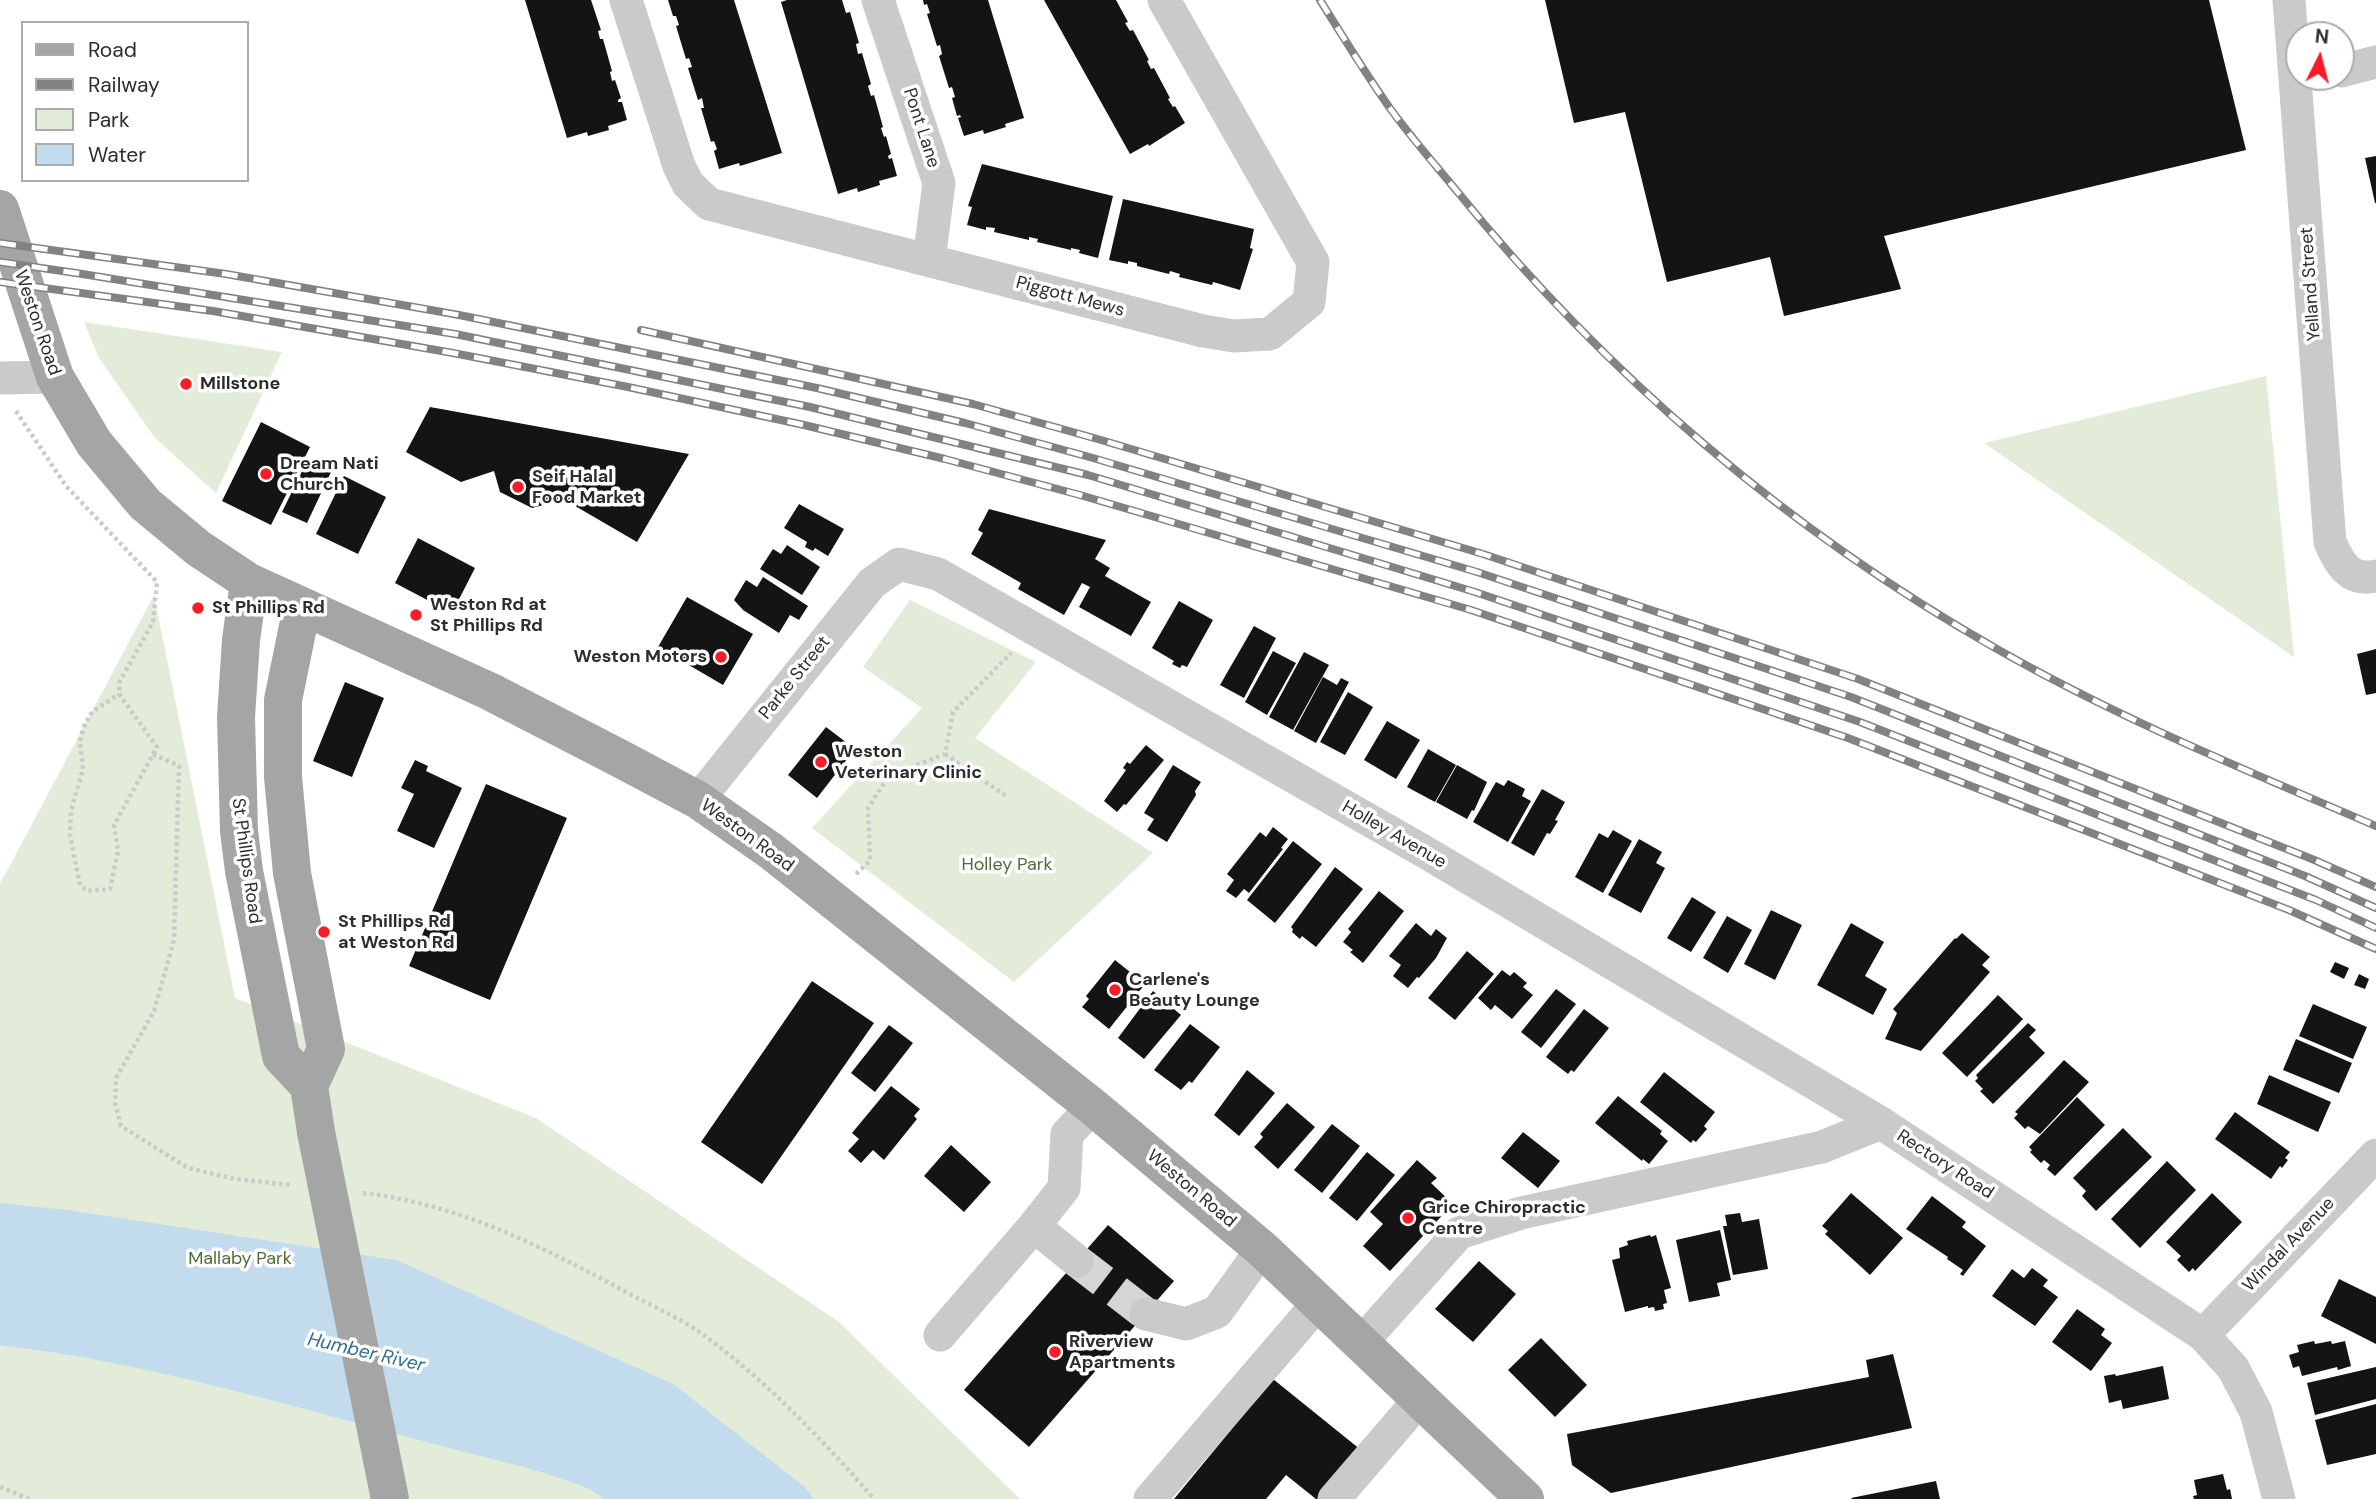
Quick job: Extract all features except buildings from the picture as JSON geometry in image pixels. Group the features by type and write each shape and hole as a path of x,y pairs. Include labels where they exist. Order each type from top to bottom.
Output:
{"main road":[{"name":"Weston Road","path":"0,209 55,377 94,443 145,504 198,548 249,582 489,691 698,800 775,854 1093,1107 1262,1249 1320,1301 1525,1499"},
{"name":"St Phillips Road","path":"249,582 241,640 236,717 239,831 244,871 281,1056 309,1086"},
{"path":"302,607 283,700 283,777 292,873 326,1049 309,1086 390,1499"}],"street":[{"name":"Piggott Mews","path":"626,0 679,166 688,184 709,204 1203,331 1234,336 1269,334 1310,302 1312,262 1164,0"},
{"name":"Pont Lane","path":"878,0 939,183 929,260"},
{"name":"Yelland Street","path":"2289,0 2292,21"},
{"path":"2355,67 2376,62"},
{"name":"Yelland Street","path":"2303,91 2330,542 2341,566 2353,575 2369,578 2376,576"},
{"path":"6,392 55,377"},
{"name":"Parke Street","path":"698,800 872,583 899,564"},
{"name":"Holley Avenue","path":"899,564 938,574 1413,845 1881,1123"},
{"path":"940,1335 1064,1188 1067,1134 1093,1107"},
{"name":"Rectory Road","path":"1361,1343 1459,1233 1521,1213 1822,1146 1881,1123 2203,1335 2233,1368 2256,1412 2279,1499"},
{"name":"Windal Avenue","path":"2203,1335 2376,1155"},
{"path":"1034,1226 1077,1261"},
{"path":"1146,1314 1186,1324 1217,1312 1262,1249"},
{"path":"1150,1499 1320,1301"},
{"path":"1335,1499 1420,1399"}],"path":[{"path":"6,392 66,486 157,582 153,622 120,681 119,694 157,747 114,825 118,851 110,889 87,891 80,885 70,835 71,811 83,769 80,742 83,727 92,712 119,694"},
{"path":"944,754 953,712 1016,648"},
{"path":"153,754 180,766 174,940 154,1011 116,1078 114,1103 121,1126 188,1167 235,1179 305,1187"},
{"path":"944,754 1006,796"},
{"path":"830,898 870,861 867,808 888,776 944,754"},
{"path":"360,1193 425,1204 490,1224 569,1261 704,1335 782,1400 874,1499"},
{"path":"0,1487 29,1499"}],"green space":[{"path":"84,322 282,352 216,493 155,438 99,358"},
{"path":"2266,376 2294,657 1984,443"},
{"name":"Mallaby Park","path":"154,595 235,998 536,1118 839,1322 1020,1499 0,1499 0,884"},
{"name":"Holley Park","path":"910,600 1036,662 975,738 1153,853 1014,982 812,828 922,708 863,667"}],"water":[{"name":"Humber River","path":"0,1203 67,1210 396,1260 673,1384 805,1487 814,1499 604,1499 584,1487 534,1470 226,1389 114,1363 0,1345"}],"tunnel":[{"path":"1077,1261 1146,1314"}],"railway":[{"path":"1320,0 1395,115 1514,258 1638,385 1705,445 1774,501 1846,554 1920,603 2043,674 2184,743 2376,826"},
{"path":"0,243 226,274 459,315 817,388 965,423 1093,458 1477,572 1851,697 2305,876 2376,908"},
{"path":"0,262 455,334 810,407 1088,475 1475,592 1860,722 2316,900 2376,928"},
{"path":"0,282 213,311 628,387 804,425 1080,495 1471,610 1848,738 2289,910 2376,949"},
{"path":"641,330 973,404 1483,554 1858,679 2312,859 2376,887"}],"place":[{"name":"Millstone","path":"186,384"},
{"name":"Dream Nati Church","path":"266,474"},
{"name":"Seif Halal Food Market","path":"518,487"},
{"name":"St Phillips Rd","path":"198,608"},
{"name":"Weston Rd at St Phillips Rd","path":"416,615"},
{"name":"Weston Motors","path":"721,657"},
{"name":"Weston Veterinary Clinic","path":"821,762"},
{"name":"St Phillips Rd at Weston Rd","path":"324,932"},
{"name":"Carlene's Beauty Lounge","path":"1115,990"},
{"name":"Grice Chiropractic Centre","path":"1408,1218"},
{"name":"Riverview Apartments","path":"1055,1352"}]}
